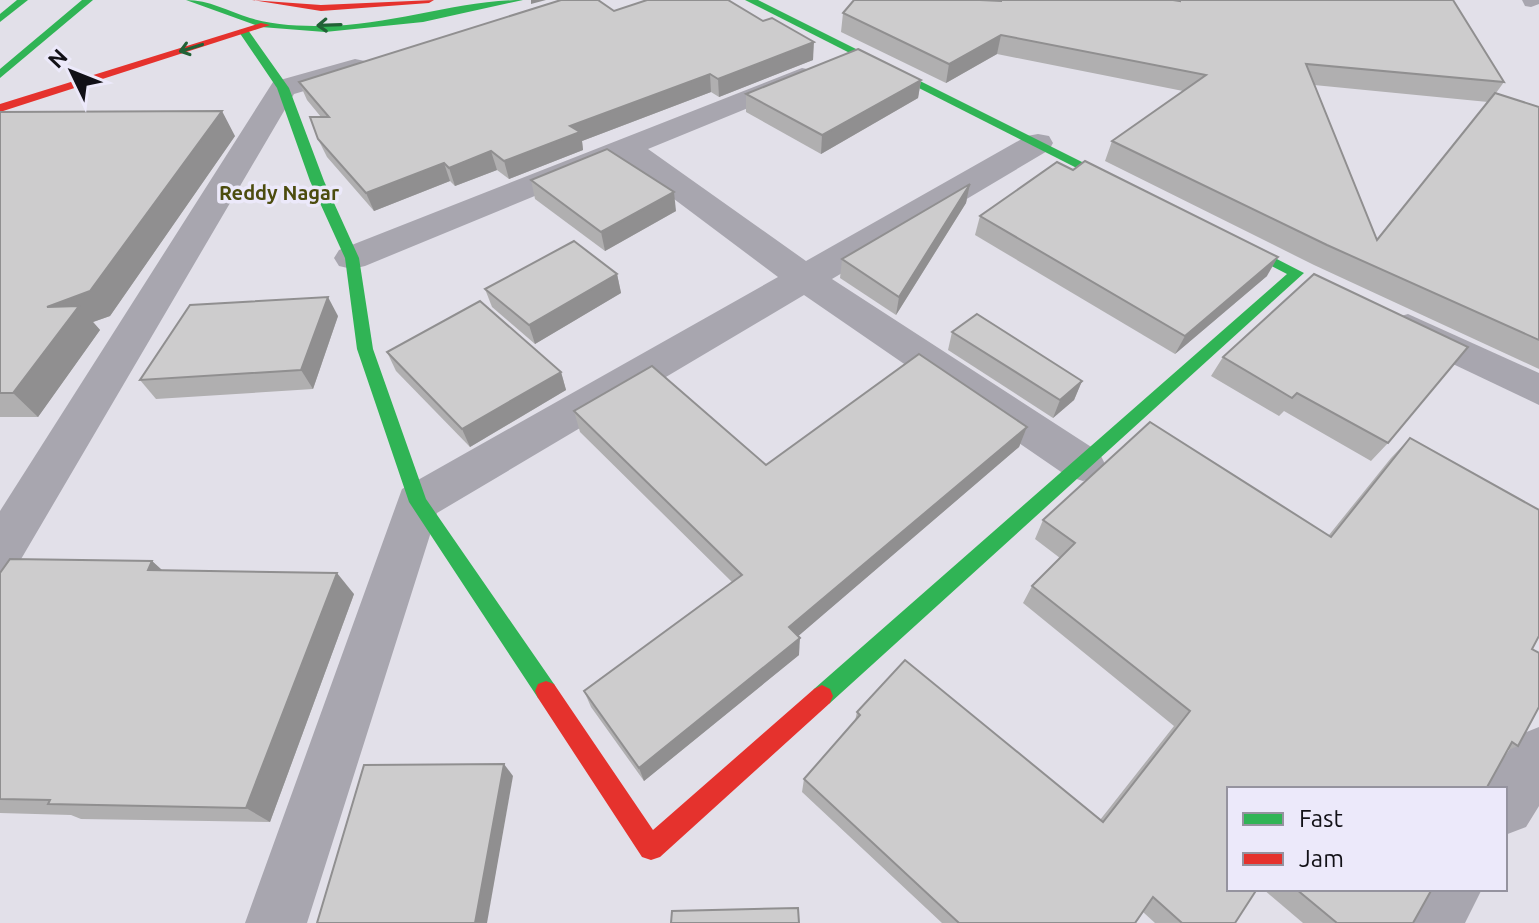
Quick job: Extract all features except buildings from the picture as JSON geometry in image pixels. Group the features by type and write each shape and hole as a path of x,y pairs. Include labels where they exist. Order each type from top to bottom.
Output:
{"main road":[{"path":"0,19 23,0"},
{"path":"0,75 88,0"},
{"path":"191,0 265,25"},
{"path":"257,0 322,8 429,0"},
{"path":"750,0 1147,198"},
{"path":"0,108 265,25 335,25 528,7"},
{"path":"244,32 283,88 317,181 352,258 365,349 418,502 651,848 1083,464 1311,280 1202,225"}],"street":[{"path":"449,40 528,7"},
{"path":"352,258 858,53"},
{"path":"0,552 283,88 374,62"},
{"path":"276,923 418,502 1038,143"},
{"path":"625,147 806,279 1083,464"},
{"path":"1382,315 1539,390"},
{"path":"1507,803 1539,755"},
{"path":"1430,923 1450,891"}],"traffic: fast":[{"path":"0,19 23,0"},
{"path":"0,75 88,0"},
{"path":"191,0 261,24 325,29 390,24 518,0"},
{"path":"750,0 1133,191"},
{"path":"244,32 283,88 317,181 352,258 365,349 418,502 546,691"},
{"path":"822,696 1297,273 1220,234"}],"traffic: jam":[{"path":"257,0 321,8 429,0"},
{"path":"0,108 265,25"},
{"path":"546,691 651,848 822,696"}],"district":[{"name":"Reddy Nagar","path":"279,193"}]}
